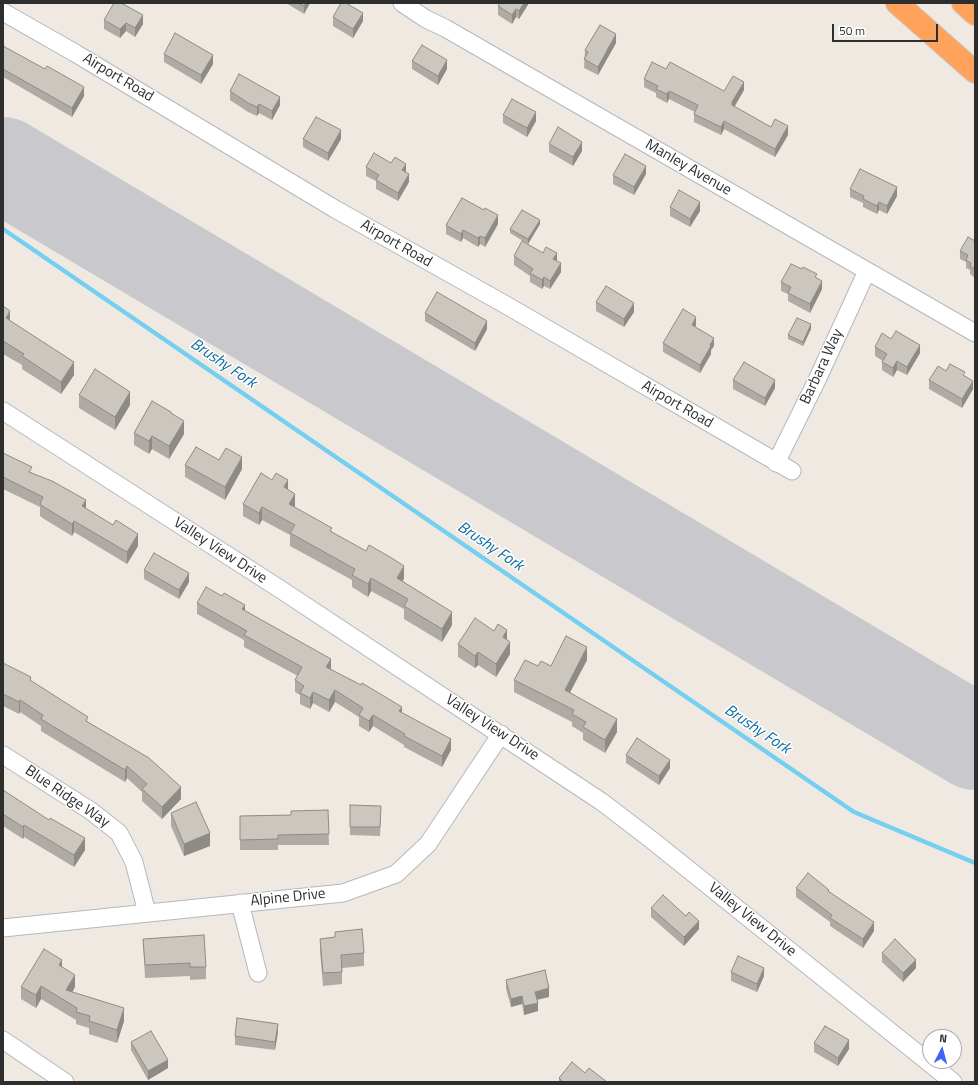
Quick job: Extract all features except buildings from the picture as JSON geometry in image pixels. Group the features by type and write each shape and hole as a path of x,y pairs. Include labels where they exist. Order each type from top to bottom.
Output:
{"highway":[{"path":"897,3 975,72"},
{"path":"963,3 975,14"}],"street":[{"name":"Manley Avenue","path":"402,3 426,19 445,28 975,333"},
{"name":"Airport Road","path":"3,12 202,128 335,209 506,305 792,471"},
{"name":"Barbara Way","path":"776,463 817,380 867,271"},
{"name":"Valley View Drive","path":"3,411 501,734 602,802 653,841 954,1082"},
{"name":"Alpine Drive","path":"3,928 343,893 396,874 428,844 501,734"},
{"name":"Blue Ridge Way","path":"3,755 91,811 119,833 134,862 147,913"},
{"path":"240,903 258,973"},
{"path":"3,1040 65,1082"}],"waterway":[{"name":"Brushy Fork","path":"3,229 854,812 975,863"}],"runway":[{"path":"3,165 975,742"}]}
